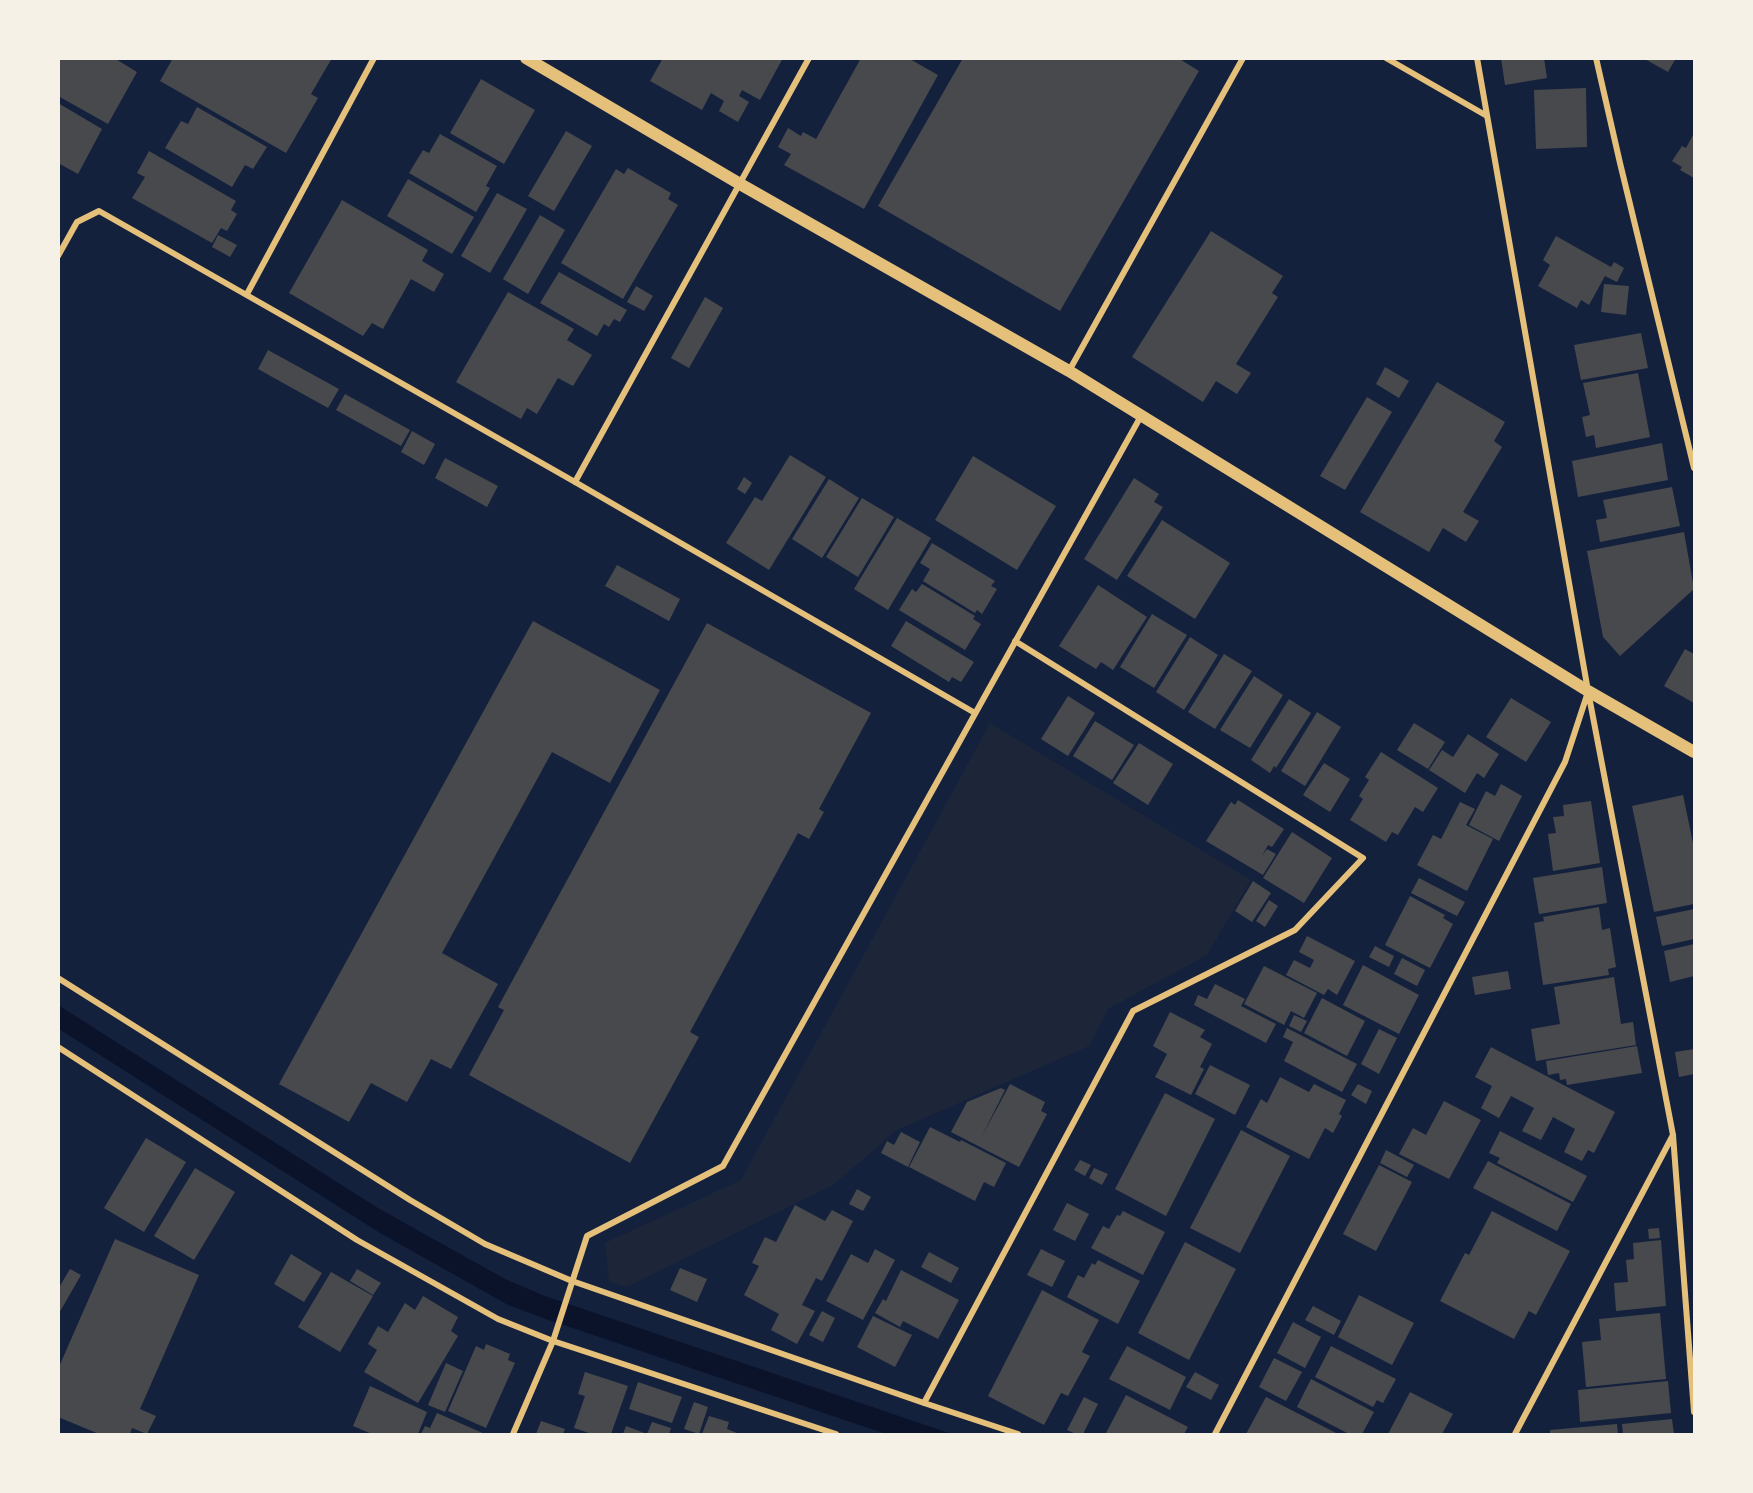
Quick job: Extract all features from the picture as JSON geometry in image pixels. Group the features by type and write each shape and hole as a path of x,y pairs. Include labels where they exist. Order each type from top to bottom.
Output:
{"main road":[{"path":"526,58 1069,371 1588,691 1695,752"}],"street":[{"path":"247,294 374,58"},
{"path":"575,482 808,58"},
{"path":"1069,371 1243,58"},
{"path":"1386,58 1487,116"},
{"path":"1477,58 1588,691 1673,1135 1695,1412"},
{"path":"1596,58 1622,174 1695,468"},
{"path":"58,256 77,222 99,211 975,713"},
{"path":"513,1434 554,1341 587,1236 723,1166 1142,416"},
{"path":"924,1403 1133,1011 1295,930 1363,858 1016,641"},
{"path":"1215,1434 1565,762 1588,691"},
{"path":"58,978 410,1200 485,1244 572,1281 1018,1434"},
{"path":"58,1047 357,1240 498,1319 554,1341 836,1434"},
{"path":"1515,1434 1673,1135"}],"shaded area":[{"path":"990,723 1251,880 1207,955 1108,1009 1089,1046 897,1130 833,1185 627,1287 609,1282 605,1243 741,1180"},
{"path":"58,1005 378,1208 505,1279 545,1296 952,1434 886,1434 508,1305 380,1233 59,1029"}],"building":[{"path":"58,58 114,58 137,72 108,124 58,96"},
{"path":"173,58 332,58 311,94 318,98 286,153 160,81"},
{"path":"663,58 783,58 760,100 742,90 739,96 749,102 738,122 719,111 724,101 711,93 702,110 650,81"},
{"path":"861,58 908,58 938,75 864,209 784,165 791,154 778,147 788,128 801,136 803,132 816,139"},
{"path":"963,58 1178,58 1199,71 1060,311 878,206"},
{"path":"1501,58 1544,58 1547,78 1505,85"},
{"path":"1643,58 1676,58 1668,72"},
{"path":"481,79 535,110 504,164 450,133"},
{"path":"1586,88 1587,147 1536,149 1534,90"},
{"path":"58,103 102,129 78,174 58,163"},
{"path":"197,107 267,147 253,169 245,165 232,187 165,148 181,121 188,124"},
{"path":"566,131 592,146 554,211 528,196"},
{"path":"1694,133 1694,178 1680,170 1682,167 1672,161 1682,146 1686,148"},
{"path":"440,134 497,166 486,186 490,188 476,212 409,173 423,150 429,153"},
{"path":"149,151 236,201 231,210 237,214 227,231 221,228 212,243 132,198 145,177 137,173"},
{"path":"628,168 671,193 668,199 678,205 623,299 561,263 616,169 624,174"},
{"path":"408,179 474,217 452,254 387,216"},
{"path":"497,193 527,209 490,273 461,256"},
{"path":"342,200 428,250 422,261 444,274 434,292 411,279 383,329 372,323 363,336 289,293"},
{"path":"540,215 565,230 528,294 503,279"},
{"path":"1211,231 1283,276 1272,293 1278,297 1236,364 1251,373 1237,394 1216,381 1203,402 1132,357"},
{"path":"218,235 237,245 230,257 212,247"},
{"path":"1556,236 1611,267 1614,262 1624,268 1617,282 1605,276 1589,305 1581,300 1577,308 1538,286 1550,265 1543,260"},
{"path":"559,272 627,310 620,322 614,319 609,327 604,324 597,336 540,303"},
{"path":"1604,284 1629,286 1626,315 1601,312"},
{"path":"636,286 653,296 644,311 627,302"},
{"path":"508,292 574,329 567,340 592,355 573,386 558,378 537,414 527,408 521,419 456,382"},
{"path":"705,297 723,308 689,368 671,358"},
{"path":"1641,333 1648,368 1581,380 1574,345"},
{"path":"268,350 339,389 328,408 258,369"},
{"path":"1385,367 1409,381 1399,398 1376,384"},
{"path":"1638,373 1650,437 1596,448 1594,435 1586,437 1582,417 1590,415 1583,383"},
{"path":"1437,382 1505,422 1494,441 1502,447 1463,512 1479,521 1466,542 1443,528 1429,552 1360,512"},
{"path":"345,394 410,430 401,446 336,410"},
{"path":"1367,397 1392,412 1345,490 1320,476"},
{"path":"412,431 435,444 424,465 401,452"},
{"path":"1662,443 1668,480 1578,497 1572,461"},
{"path":"790,455 826,477 769,570 726,543 755,497 762,501"},
{"path":"973,456 1056,506 1017,570 935,520"},
{"path":"445,458 498,486 487,507 435,478"},
{"path":"744,477 752,483 745,494 737,489"},
{"path":"1134,478 1159,494 1154,502 1163,507 1117,580 1084,559"},
{"path":"829,479 859,498 822,558 792,539"},
{"path":"1672,487 1680,526 1600,542 1596,520 1607,518 1603,500"},
{"path":"862,498 894,517 858,577 826,557"},
{"path":"897,518 931,538 888,610 854,589"},
{"path":"1162,520 1230,563 1195,619 1127,576"},
{"path":"1684,532 1694,589 1620,656 1603,637 1587,551"},
{"path":"932,543 995,581 991,586 997,589 982,614 977,610 975,613 923,581 930,569 920,563"},
{"path":"617,565 680,599 669,621 605,586"},
{"path":"922,584 975,616 973,619 981,624 965,650 899,610 912,589 916,592"},
{"path":"1098,585 1147,617 1113,670 1101,662 1096,669 1059,646"},
{"path":"1152,614 1187,635 1154,688 1120,667"},
{"path":"533,621 660,690 610,783 552,752 442,953 498,984 451,1069 431,1059 407,1102 371,1083 349,1122 279,1084"},
{"path":"906,621 974,662 961,682 952,677 949,682 891,646"},
{"path":"707,623 871,713 819,809 824,812 809,839 798,833 690,1032 699,1037 630,1163 469,1075 504,1010 498,1007"},
{"path":"1190,637 1218,655 1184,710 1156,692"},
{"path":"1685,649 1694,654 1694,703 1664,686"},
{"path":"1224,654 1252,671 1215,729 1188,712"},
{"path":"1254,676 1283,695 1250,748 1220,730"},
{"path":"1068,696 1095,713 1068,756 1041,739"},
{"path":"1511,698 1551,722 1526,762 1486,737"},
{"path":"1289,699 1311,713 1276,768 1274,766 1270,773 1251,760"},
{"path":"1317,712 1341,727 1305,786 1281,771"},
{"path":"1095,721 1134,745 1112,780 1073,756"},
{"path":"1414,723 1445,742 1428,769 1397,750"},
{"path":"1468,734 1499,754 1484,778 1477,773 1465,793 1429,770 1442,750 1453,757"},
{"path":"1139,743 1173,764 1148,805 1113,783"},
{"path":"1381,752 1438,788 1423,812 1415,807 1398,835 1392,832 1386,842 1350,820 1363,799 1359,796 1369,780 1365,777"},
{"path":"1324,763 1350,779 1330,812 1303,795"},
{"path":"1501,784 1522,796 1499,841 1469,825 1486,791 1495,796"},
{"path":"1683,795 1694,842 1694,904 1654,912 1632,806"},
{"path":"1238,800 1284,829 1272,847 1268,845 1262,856 1267,849 1276,854 1263,875 1206,841 1231,802 1235,805"},
{"path":"1591,801 1600,863 1553,871 1548,834 1556,833 1553,817 1564,816 1563,805"},
{"path":"1460,802 1475,809 1466,825 1493,839 1467,891 1417,865 1433,835 1441,839"},
{"path":"1292,832 1332,858 1304,903 1263,878"},
{"path":"1602,867 1607,903 1539,914 1533,878"},
{"path":"1419,878 1465,902 1457,916 1411,893"},
{"path":"1253,881 1271,893 1252,922 1235,911"},
{"path":"1410,896 1445,915 1443,918 1453,924 1430,968 1385,945"},
{"path":"1269,900 1278,906 1265,927 1256,921"},
{"path":"1599,907 1602,930 1610,928 1616,967 1608,969 1609,975 1543,985 1534,923 1544,921 1543,917"},
{"path":"1694,909 1694,939 1662,946 1656,917"},
{"path":"1307,936 1355,961 1337,995 1328,989 1324,995 1286,975 1294,960 1310,968 1314,960 1299,952"},
{"path":"1694,944 1694,976 1670,982 1664,951"},
{"path":"1375,946 1394,956 1389,967 1369,957"},
{"path":"1402,958 1425,970 1417,986 1394,974"},
{"path":"1363,965 1419,995 1399,1034 1343,1005"},
{"path":"1264,966 1317,993 1304,1018 1291,1011 1284,1025 1244,1004"},
{"path":"1508,971 1511,989 1475,995 1472,977"},
{"path":"1614,977 1621,1024 1633,1022 1636,1045 1536,1061 1531,1029 1560,1024 1554,987"},
{"path":"1215,984 1245,999 1241,1006 1276,1024 1266,1043 1194,1005 1198,995 1207,999"},
{"path":"1322,998 1365,1021 1347,1056 1304,1033"},
{"path":"1170,1012 1205,1030 1200,1037 1212,1044 1200,1067 1204,1069 1191,1095 1155,1077 1167,1054 1153,1046"},
{"path":"1294,1015 1307,1021 1301,1032 1289,1026"},
{"path":"1287,1028 1357,1064 1342,1092 1284,1061 1293,1042 1283,1037"},
{"path":"1379,1029 1397,1038 1379,1074 1361,1064"},
{"path":"1637,1046 1642,1073 1567,1085 1566,1079 1560,1080 1559,1073 1548,1075 1546,1061"},
{"path":"1491,1047 1615,1112 1594,1153 1588,1150 1582,1161 1564,1152 1575,1129 1553,1117 1541,1140 1522,1131 1534,1108 1511,1096 1499,1118 1481,1108 1492,1086 1475,1077"},
{"path":"1694,1049 1694,1074 1679,1077 1675,1052"},
{"path":"1210,1065 1250,1085 1235,1115 1195,1094"},
{"path":"1280,1077 1309,1092 1314,1084 1346,1100 1339,1114 1342,1116 1333,1133 1325,1128 1309,1159 1246,1127 1261,1099 1267,1103"},
{"path":"1010,1084 1045,1102 1041,1111 1047,1114 1019,1167 951,1132 967,1102 1001,1088 1005,1090 981,1138"},
{"path":"1358,1084 1372,1091 1366,1104 1351,1095"},
{"path":"1165,1093 1215,1119 1166,1216 1115,1189"},
{"path":"1444,1101 1481,1120 1449,1179 1399,1154 1413,1128 1426,1135"},
{"path":"930,1127 1006,1163 994,1187 984,1182 975,1201 909,1167"},
{"path":"1241,1130 1290,1156 1240,1253 1190,1228"},
{"path":"1500,1131 1587,1176 1573,1202 1497,1163 1500,1158 1489,1153"},
{"path":"901,1132 920,1142 908,1167 881,1153 887,1141 894,1145"},
{"path":"146,1138 186,1162 144,1232 104,1208"},
{"path":"1386,1150 1414,1165 1407,1177 1380,1163"},
{"path":"1080,1160 1091,1165 1085,1176 1074,1170"},
{"path":"1488,1161 1571,1204 1557,1231 1473,1188"},
{"path":"1379,1165 1412,1182 1376,1251 1343,1234"},
{"path":"195,1168 235,1192 194,1260 154,1236"},
{"path":"1094,1168 1108,1174 1102,1185 1089,1178"},
{"path":"857,1189 871,1197 863,1211 849,1204"},
{"path":"1067,1203 1089,1214 1075,1241 1053,1230"},
{"path":"795,1205 825,1221 832,1210 853,1221 822,1281 816,1278 802,1305 815,1311 797,1344 771,1330 779,1314 744,1295 759,1266 752,1263 765,1237 776,1242"},
{"path":"1123,1211 1165,1232 1143,1275 1091,1248 1103,1226 1109,1229 1117,1215 1120,1216"},
{"path":"1492,1211 1570,1251 1536,1315 1529,1311 1514,1339 1440,1301 1465,1253 1469,1255"},
{"path":"1659,1228 1660,1238 1649,1239 1648,1229"},
{"path":"115,1239 199,1275 140,1409 156,1416 147,1434 132,1428 130,1434 99,1434 58,1417 58,1369"},
{"path":"1661,1240 1666,1306 1616,1311 1614,1283 1628,1282 1626,1260 1634,1259 1633,1243"},
{"path":"1185,1242 1236,1269 1189,1360 1138,1333"},
{"path":"875,1249 895,1260 863,1320 826,1301 851,1254 868,1263"},
{"path":"1041,1249 1065,1261 1052,1287 1027,1275"},
{"path":"929,1252 959,1268 951,1283 921,1267"},
{"path":"291,1254 322,1273 304,1302 274,1284"},
{"path":"1098,1260 1140,1281 1118,1324 1067,1297 1078,1275 1084,1278 1092,1263 1095,1265"},
{"path":"680,1268 707,1279 697,1302 670,1290"},
{"path":"70,1269 81,1275 58,1315 58,1289"},
{"path":"357,1269 381,1283 373,1295 350,1281"},
{"path":"901,1270 959,1300 938,1339 903,1321 900,1327 875,1313 883,1299 886,1301"},
{"path":"331,1272 373,1296 340,1352 298,1327"},
{"path":"1042,1290 1099,1320 1082,1352 1090,1356 1068,1396 1061,1393 1044,1425 988,1396"},
{"path":"1359,1295 1414,1323 1392,1365 1338,1337"},
{"path":"423,1296 458,1317 451,1331 458,1336 418,1403 364,1372 377,1350 368,1344 378,1326 388,1332 405,1303 415,1310"},
{"path":"1313,1306 1341,1321 1334,1335 1305,1320"},
{"path":"822,1311 835,1318 823,1342 809,1335"},
{"path":"1660,1313 1666,1379 1586,1387 1582,1342 1601,1340 1599,1319"},
{"path":"873,1316 912,1335 895,1367 857,1347"},
{"path":"1293,1322 1321,1337 1305,1368 1277,1353"},
{"path":"486,1344 510,1354 508,1360 515,1363 486,1428 448,1411 476,1346 484,1350"},
{"path":"1127,1346 1186,1377 1170,1410 1109,1379"},
{"path":"1331,1346 1396,1379 1383,1403 1377,1400 1373,1407 1315,1377"},
{"path":"1274,1358 1302,1372 1286,1401 1259,1387"},
{"path":"446,1363 463,1371 445,1412 428,1405"},
{"path":"585,1372 628,1386 611,1434 592,1434 574,1428 585,1396 578,1394"},
{"path":"1195,1372 1219,1385 1211,1400 1186,1387"},
{"path":"1311,1379 1374,1412 1362,1434 1349,1434 1297,1407"},
{"path":"1668,1381 1671,1413 1580,1422 1578,1390"},
{"path":"638,1382 682,1397 672,1423 629,1409"},
{"path":"370,1386 427,1412 418,1434 372,1434 353,1426"},
{"path":"1410,1392 1453,1414 1442,1434 1388,1434"},
{"path":"1126,1395 1188,1427 1184,1434 1106,1433"},
{"path":"1084,1397 1098,1404 1083,1434 1076,1434 1067,1430"},
{"path":"1266,1397 1338,1434 1246,1434"},
{"path":"694,1402 708,1407 699,1434 684,1429"},
{"path":"437,1413 485,1434 421,1434 425,1426 430,1428"},
{"path":"709,1416 729,1422 727,1429 737,1433 702,1434"},
{"path":"1672,1419 1674,1434 1623,1434 1622,1424"},
{"path":"541,1421 565,1429 563,1434 536,1434"},
{"path":"652,1422 671,1428 669,1434 647,1434"},
{"path":"1617,1424 1618,1434 1550,1434 1550,1430"},
{"path":"626,1426 647,1434 623,1434"}]}
